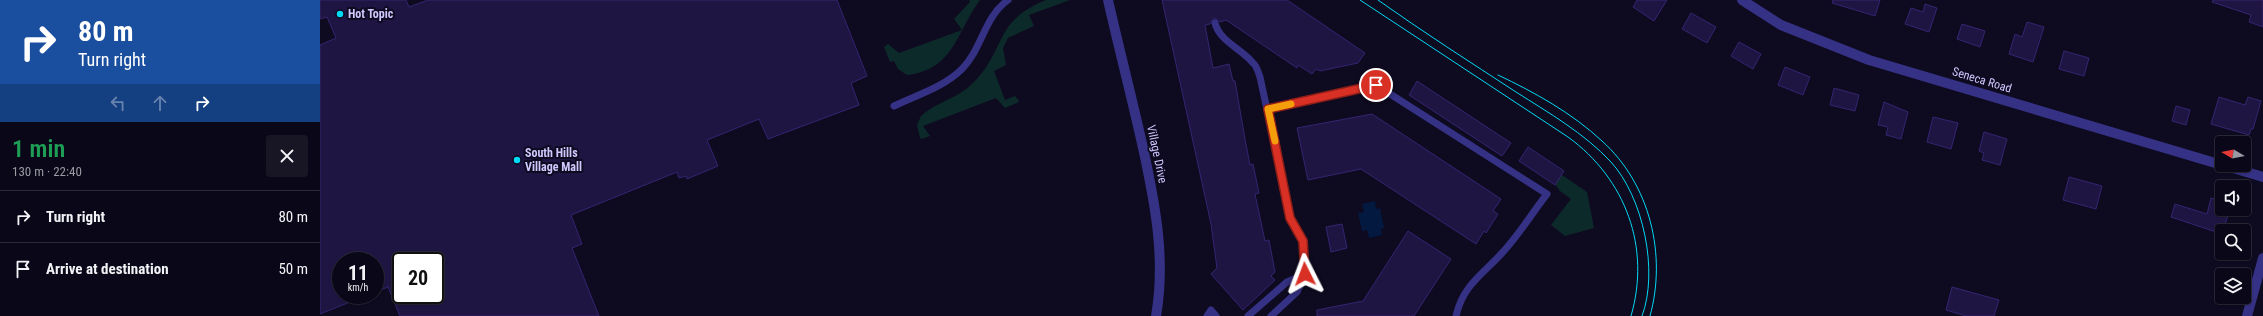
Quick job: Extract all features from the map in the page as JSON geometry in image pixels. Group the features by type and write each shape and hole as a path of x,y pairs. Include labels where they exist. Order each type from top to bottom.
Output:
{"street":[{"name":"Village Drive","path":"1108,0 1153,194 1160,246 1159,299 1156,316"},
{"name":"Seneca Road","path":"1742,0 1781,25 1869,60 2215,163"},
{"name":"Seneca Road","path":"2246,172 2263,177"},
{"path":"2247,316 2263,258"}],"lane":[{"path":"894,106 947,82 963,68 988,22 1008,0"},
{"path":"1215,23 1217,32 1254,64 1260,77 1290,218 1303,241 1305,274 1297,292 1271,316"},
{"path":"1268,109 1376,85 1547,194 1502,253 1476,277 1465,292 1456,316"},
{"path":"1248,316 1287,282 1305,274"},
{"path":"1207,316 1211,310 1216,316"}],"green space":[{"path":"969,0 980,0 952,47 945,57 935,66 923,72 907,75 898,69 894,61 890,62 884,47 888,44 899,53 962,30 954,19 970,2"},
{"path":"1046,0 1070,0 1029,15 1034,26 1008,38 1003,48 1006,65 994,71 1005,100 1015,96 1019,101 1005,108 996,98 923,126 930,136 922,139 920,138 917,125 921,116 933,107 960,93 973,83 984,71 1002,37 1017,17 1029,8"},
{"path":"1562,175 1587,192 1594,228 1565,236 1551,225 1571,199 1560,191 1555,184"}],"water":[{"path":"1375,201 1376,209 1380,208 1384,228 1381,229 1382,235 1369,238 1367,230 1362,231 1358,213 1364,212 1362,204"}],"building":[{"name":"South Hills Village Mall","path":"320,0 406,0 409,7 428,0 837,0 867,76 851,83 859,105 768,139 759,119 707,140 718,166 687,179 686,176 679,178 677,172 571,215 582,244 572,248 599,316 400,316 395,304 444,304 444,252 392,252 392,297 388,287 384,289 384,252 332,252 332,304 345,304 320,314 320,45 336,38 327,17 320,19"},
{"path":"1162,0 1287,0 1365,53 1358,63 1320,71 1316,69 1312,74 1298,65 1297,68 1226,20 1220,22 1214,18 1210,24 1205,25 1213,68 1229,64 1233,81 1235,81 1250,165 1253,164 1259,193 1255,194 1265,241 1269,240 1275,272 1271,276 1275,280 1243,310 1211,274 1217,268 1211,224"},
{"path":"1637,0 1667,0 1654,21 1633,7"},
{"path":"1833,0 1880,0 1875,16 1832,3"},
{"path":"2213,0 2263,0 2263,27 2249,22 2251,15 2212,2"},
{"path":"1925,4 1937,8 1929,32 1905,24 1911,8 1923,12"},
{"path":"1691,13 1716,27 1707,43 1682,29"},
{"path":"2027,22 2044,27 2033,62 2009,54 2015,34 2022,37"},
{"path":"1962,24 1985,31 1980,47 1957,39"},
{"path":"1739,42 1761,54 1753,69 1731,56"},
{"path":"2064,51 2089,58 2084,76 2059,69"},
{"path":"1785,67 1810,77 1803,95 1778,85"},
{"path":"1417,81 1511,143 1502,156 1409,95"},
{"path":"1834,88 1859,95 1855,111 1830,105"},
{"path":"2219,97 2245,105 2248,97 2261,101 2253,129 2251,129 2249,135 2211,124"},
{"path":"1884,102 1908,112 1901,139 1886,135 1888,127 1878,125"},
{"path":"2176,106 2190,110 2186,125 2172,121"},
{"path":"1372,114 1501,199 1493,211 1498,214 1486,233 1484,231 1476,244 1361,169 1308,180 1297,128"},
{"path":"1933,117 1958,123 1951,149 1927,142"},
{"path":"1984,132 2007,139 2000,165 1982,160 1984,153 1979,151"},
{"path":"1528,147 1564,171 1555,185 1519,161"},
{"path":"2069,177 2102,186 2096,209 2063,200"},
{"path":"2211,198 2215,199 2215,216 2228,216 2225,224 2215,224 2215,232 2171,217 2175,204 2207,214"},
{"path":"1342,224 1347,248 1331,252 1326,227"},
{"path":"1408,231 1451,259 1414,316 1317,316 1317,310 1363,301"},
{"path":"1952,287 1999,300 1994,316 1966,316 1946,310"}],"tram line":[{"path":"1360,0 1568,137 1588,154 1605,173 1619,194 1629,217 1635,241 1638,265 1636,291 1631,316"},
{"path":"1378,0 1412,24 1566,124 1611,162 1632,194 1645,235 1649,278 1647,298 1642,316"},
{"path":"1498,75 1539,96 1578,121 1602,141 1619,158 1632,178 1643,199 1655,245 1655,293 1650,316"}],"slow traffic":[{"path":"1275,141 1268,109 1291,104"}],"place":[{"name":"Hot Topic","path":"340,14"},
{"name":"South Hills Village Mall","path":"517,160"}],"route":[{"path":"1305,274 1303,241 1290,218 1268,109 1376,85"}]}
